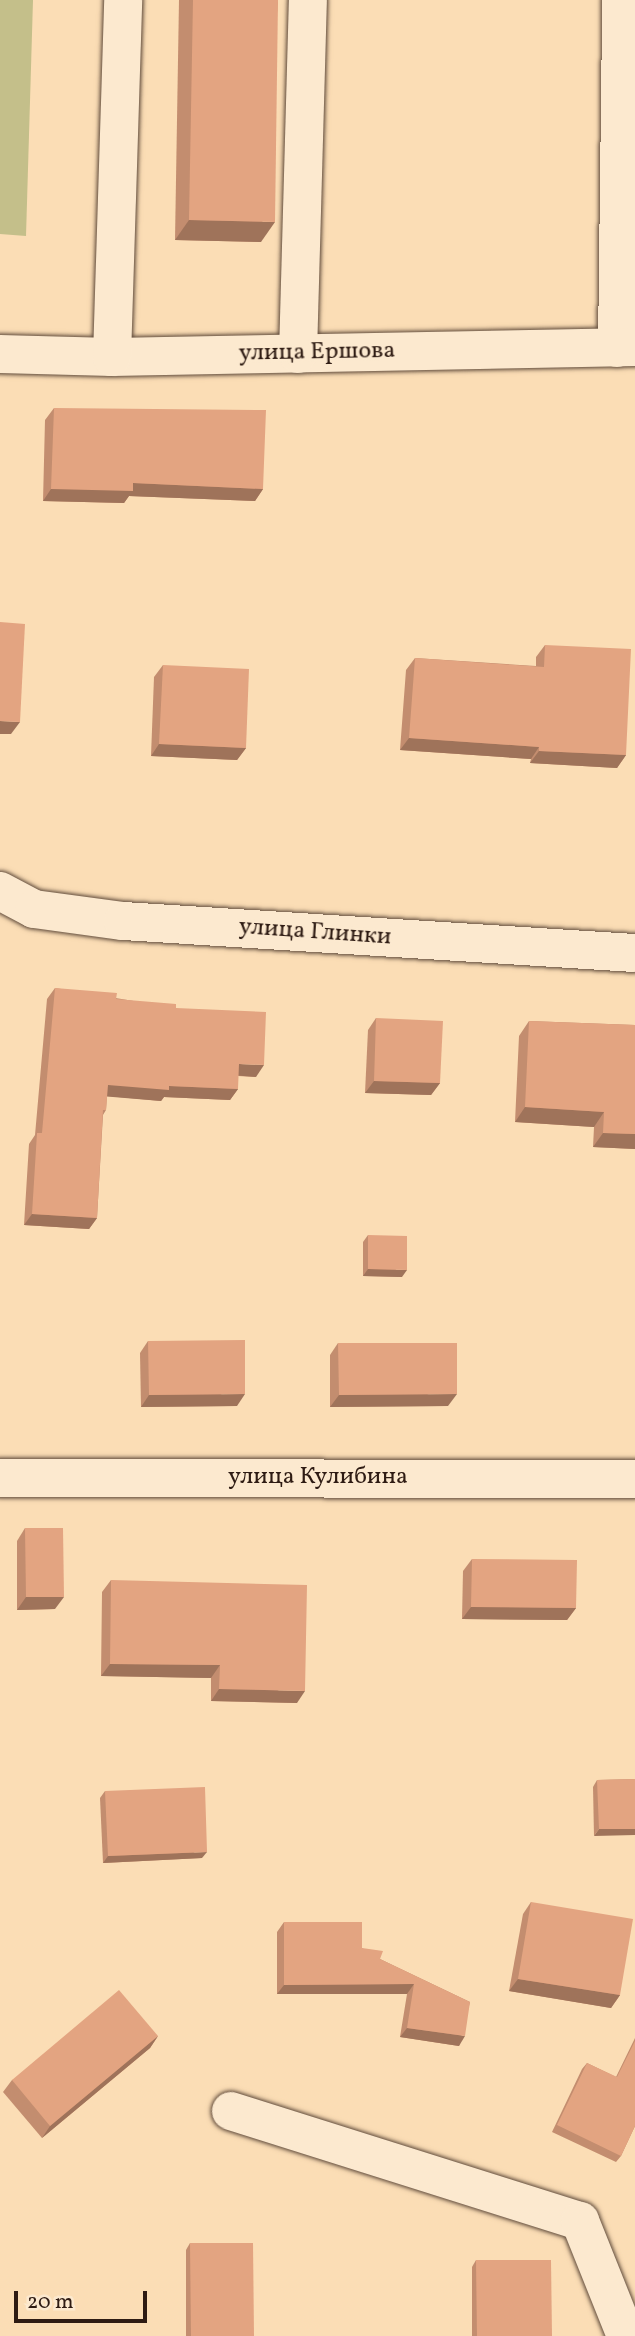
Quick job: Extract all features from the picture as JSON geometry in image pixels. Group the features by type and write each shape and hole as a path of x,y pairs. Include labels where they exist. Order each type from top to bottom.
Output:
{"street":[{"path":"112,357 123,0"},
{"path":"298,354 308,0"},
{"path":"621,0 626,348"},
{"name":"улица Ершова","path":"0,354 112,357 626,348"},
{"name":"улица Глинки","path":"0,891 34,909 123,921 635,953"},
{"name":"улица Кулибина","path":"0,1478 635,1479"},
{"path":"231,2112 580,2221 626,2336"}],"shaded area":[{"path":"0,0 33,0 26,236 0,234"}],"building":[{"path":"193,0 278,0 275,222 189,220"},
{"path":"54,408 266,410 263,489 133,483 133,491 51,489"},
{"path":"0,622 25,624 20,722 0,721"},
{"path":"545,645 631,649 626,755 539,751 539,747 409,738 415,658 544,667"},
{"path":"163,665 249,669 246,748 159,744"},
{"path":"55,988 117,993 116,999 176,1004 176,1008 266,1012 264,1065 239,1064 238,1089 169,1086 169,1090 108,1085 106,1110 103,1110 97,1218 32,1214 37,1133 42,1133"},
{"path":"376,1018 443,1021 440,1083 374,1081"},
{"path":"529,1021 635,1025 635,1134 603,1133 604,1112 525,1107"},
{"path":"368,1235 407,1236 407,1270 368,1269"},
{"path":"245,1340 245,1394 149,1395 148,1341"},
{"path":"338,1343 457,1343 457,1394 339,1395"},
{"path":"25,1528 63,1528 64,1597 26,1597"},
{"path":"472,1559 577,1560 576,1608 471,1607"},
{"path":"111,1580 307,1585 305,1691 219,1689 220,1665 110,1664"},
{"path":"635,1779 635,1829 599,1829 597,1780"},
{"path":"205,1787 207,1852 108,1856 105,1791"},
{"path":"531,1902 633,1919 620,1995 518,1979"},
{"path":"284,1922 362,1922 362,1948 383,1951 380,1959 470,2002 465,2036 407,2028 414,1984 284,1985"},
{"path":"119,1990 158,2036 50,2126 12,2080"},
{"path":"635,2041 635,2126 621,2156 557,2125 587,2063 617,2077"},
{"path":"190,2243 253,2243 254,2336 191,2336"},
{"path":"476,2260 551,2260 552,2336 477,2336"}]}
